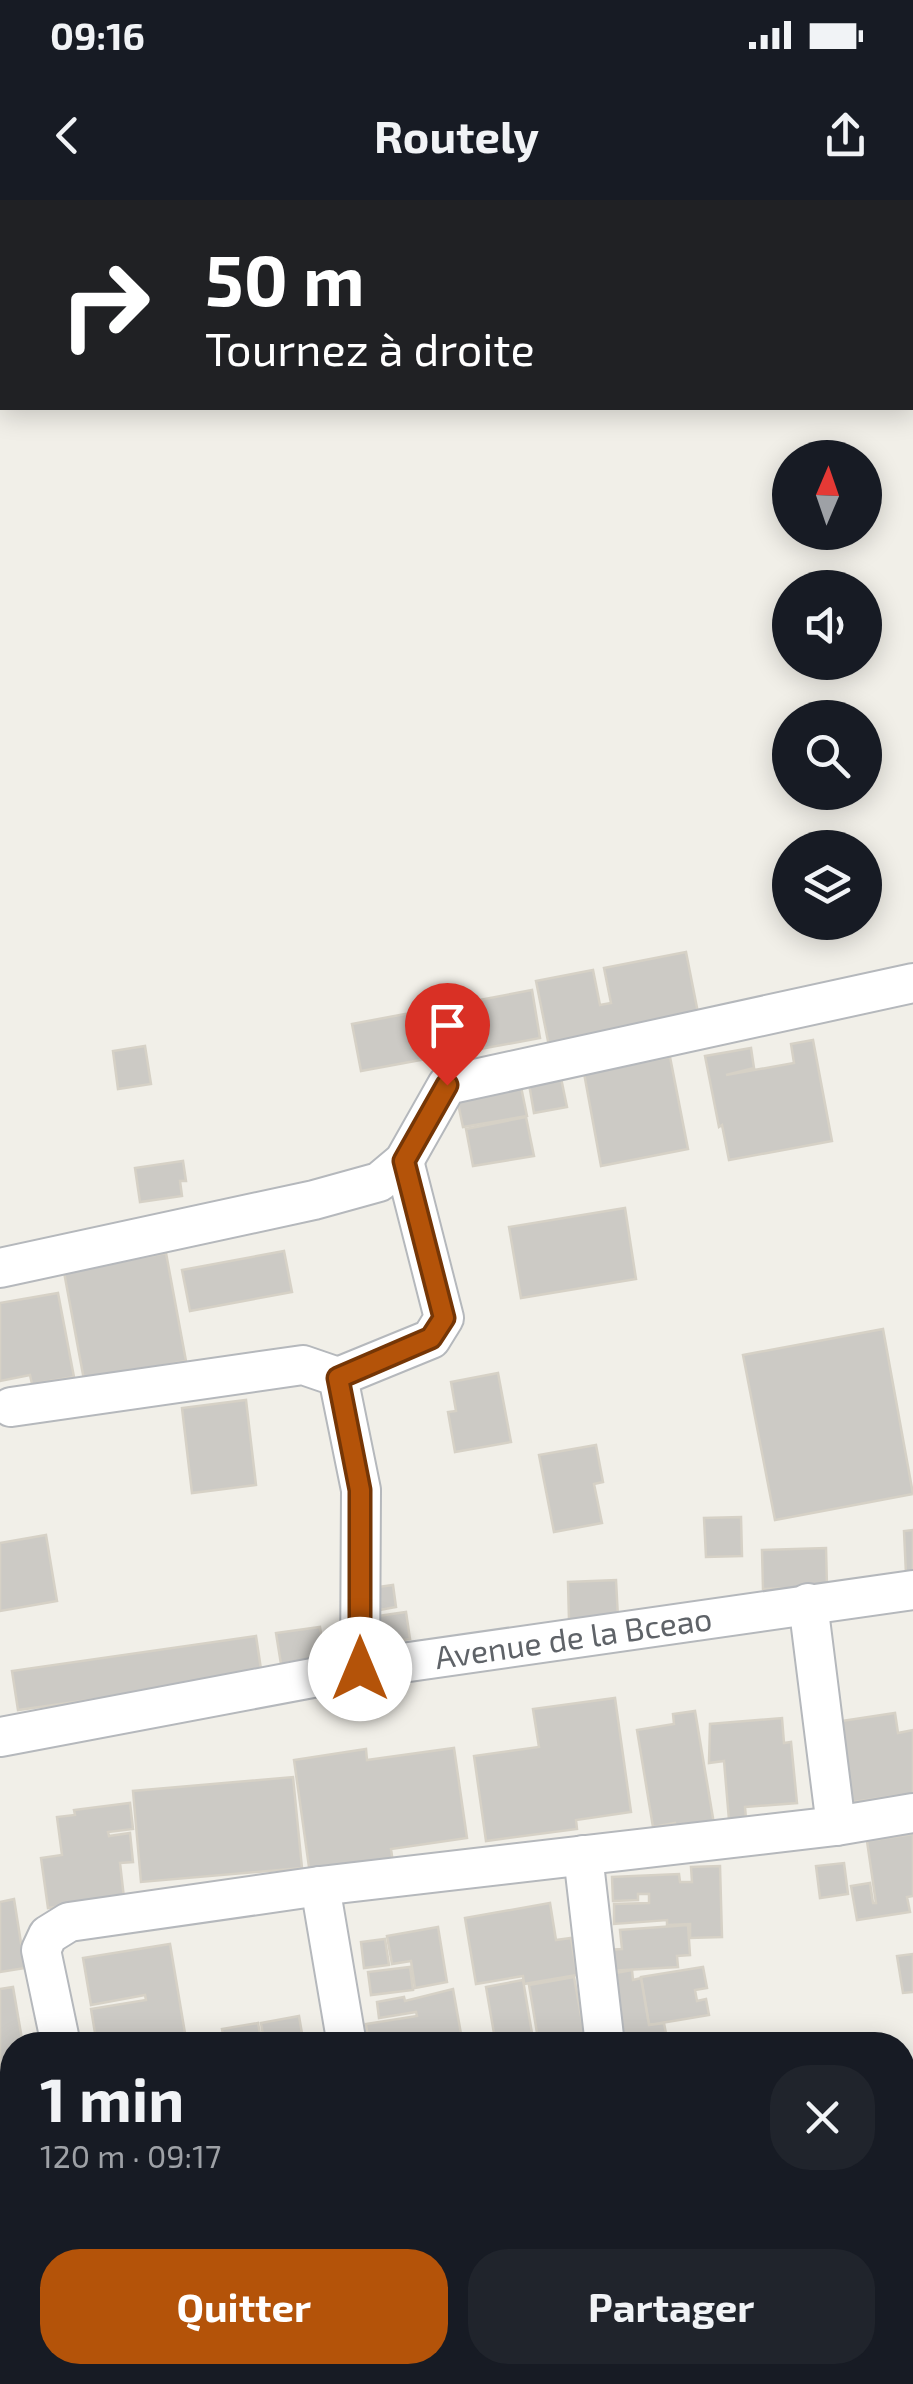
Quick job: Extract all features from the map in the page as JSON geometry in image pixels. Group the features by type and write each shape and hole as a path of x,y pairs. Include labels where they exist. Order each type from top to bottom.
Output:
{"street":[{"path":"0,1268 314,1200 379,1182 404,1161 447,1085 913,983"},
{"path":"11,1407 302,1365 338,1378 431,1338 444,1318 404,1161"},
{"path":"338,1378 360,1490 360,1669"},
{"name":"Avenue de la Bceao","path":"0,1737 360,1669 913,1590"},
{"path":"808,1603 836,1826"},
{"path":"58,2032 41,1950 48,1935 68,1922 320,1886 913,1814"},
{"path":"583,1855 604,2032"},
{"path":"320,1886 345,2032"}],"building":[{"path":"686,952 700,1023 550,1051 536,981 593,970 600,1005 611,1003 604,968"},
{"path":"532,990 540,1038 361,1071 352,1024"},
{"path":"813,1040 832,1141 729,1160 705,1056 751,1048 754,1068 726,1075 794,1063 791,1044"},
{"path":"145,1046 151,1084 118,1089 113,1051"},
{"path":"670,1057 688,1149 601,1166 584,1073"},
{"path":"561,1078 567,1107 534,1113 529,1084"},
{"path":"520,1082 527,1116 463,1127 456,1094"},
{"path":"526,1117 534,1156 473,1166 466,1129"},
{"path":"183,1161 186,1181 180,1181 182,1196 140,1202 135,1168"},
{"path":"625,1208 636,1279 521,1298 509,1227"},
{"path":"284,1251 292,1292 190,1311 182,1270"},
{"path":"166,1253 186,1361 84,1380 64,1272"},
{"path":"58,1293 74,1377 32,1384 30,1375 0,1381 0,1303"},
{"path":"883,1329 913,1494 775,1520 743,1355"},
{"path":"498,1373 511,1442 455,1452 448,1412 456,1411 451,1382"},
{"path":"246,1400 256,1485 192,1493 182,1408"},
{"path":"596,1445 603,1482 594,1484 602,1523 554,1532 539,1455"},
{"path":"741,1517 742,1556 706,1557 704,1518"},
{"path":"913,1530 913,1574 906,1574 904,1531"},
{"path":"46,1535 57,1601 0,1611 0,1543"},
{"path":"826,1548 827,1587 763,1589 762,1550"},
{"path":"616,1580 618,1618 569,1620 568,1582"},
{"path":"393,1585 396,1607 374,1611 371,1588"},
{"path":"406,1612 410,1639 375,1644 371,1617"},
{"path":"320,1627 325,1658 281,1664 276,1633"},
{"path":"256,1636 262,1676 18,1710 12,1671"},
{"path":"615,1698 631,1812 576,1820 577,1829 486,1841 474,1756 539,1747 533,1709"},
{"path":"695,1711 714,1824 677,1831 675,1823 653,1827 637,1730 674,1724 673,1714"},
{"path":"895,1713 898,1733 913,1730 913,1802 903,1803 901,1795 847,1803 835,1722"},
{"path":"782,1718 784,1743 791,1742 797,1803 745,1807 746,1819 729,1820 724,1761 709,1763 710,1724"},
{"path":"454,1748 467,1838 391,1849 393,1863 310,1874 294,1760 366,1749 367,1760"},
{"path":"293,1777 302,1868 141,1882 133,1791"},
{"path":"130,1803 133,1829 108,1832 109,1836 130,1833 133,1862 120,1863 124,1898 48,1908 41,1858 62,1855 57,1817 75,1815 74,1810"},
{"path":"913,1834 913,1896 907,1897 910,1912 857,1920 851,1886 870,1883 876,1903 867,1841"},
{"path":"844,1863 848,1894 820,1898 816,1866"},
{"path":"720,1866 722,1937 690,1938 690,1924 667,1925 667,1920 614,1924 614,1904 649,1903 649,1894 638,1894 638,1900 613,1901 612,1877 679,1874 680,1882 692,1882 691,1867"},
{"path":"14,1899 25,1968 0,1972 0,1902"},
{"path":"550,1903 556,1940 571,1938 577,1975 524,1984 523,1976 476,1984 465,1918"},
{"path":"688,1925 690,1955 677,1956 678,1967 608,1971 606,1950 622,1949 620,1930"},
{"path":"438,1927 447,1982 415,1988 411,1961 392,1964 387,1936"},
{"path":"385,1939 389,1965 364,1968 361,1942"},
{"path":"170,1944 185,2032 95,2032 91,2009 146,2000 145,1995 91,2005 83,1958"},
{"path":"913,1954 913,1992 903,1993 897,1956"},
{"path":"410,1967 413,1990 371,1995 368,1972"},
{"path":"703,1967 707,1988 695,1990 697,2001 706,1999 709,2015 649,2025 641,1977"},
{"path":"632,1970 633,1980 641,1978 649,2025 664,2023 666,2032 620,2032 610,1974"},
{"path":"574,1977 584,2032 537,2032 529,1985"},
{"path":"523,1980 532,2032 494,2032 486,1987"},
{"path":"13,1987 21,2032 0,2032 0,1989"},
{"path":"453,1989 461,2032 367,2032 366,2024 417,2016 416,2012 379,2018 377,2002 404,1997 405,2001"},
{"path":"299,2016 302,2032 262,2032 261,2023"},
{"path":"258,2023 260,2032 223,2032 222,2029"}],"route":[{"path":"360,1669 360,1490 338,1378 431,1338 444,1318 404,1161 447,1085"}]}
